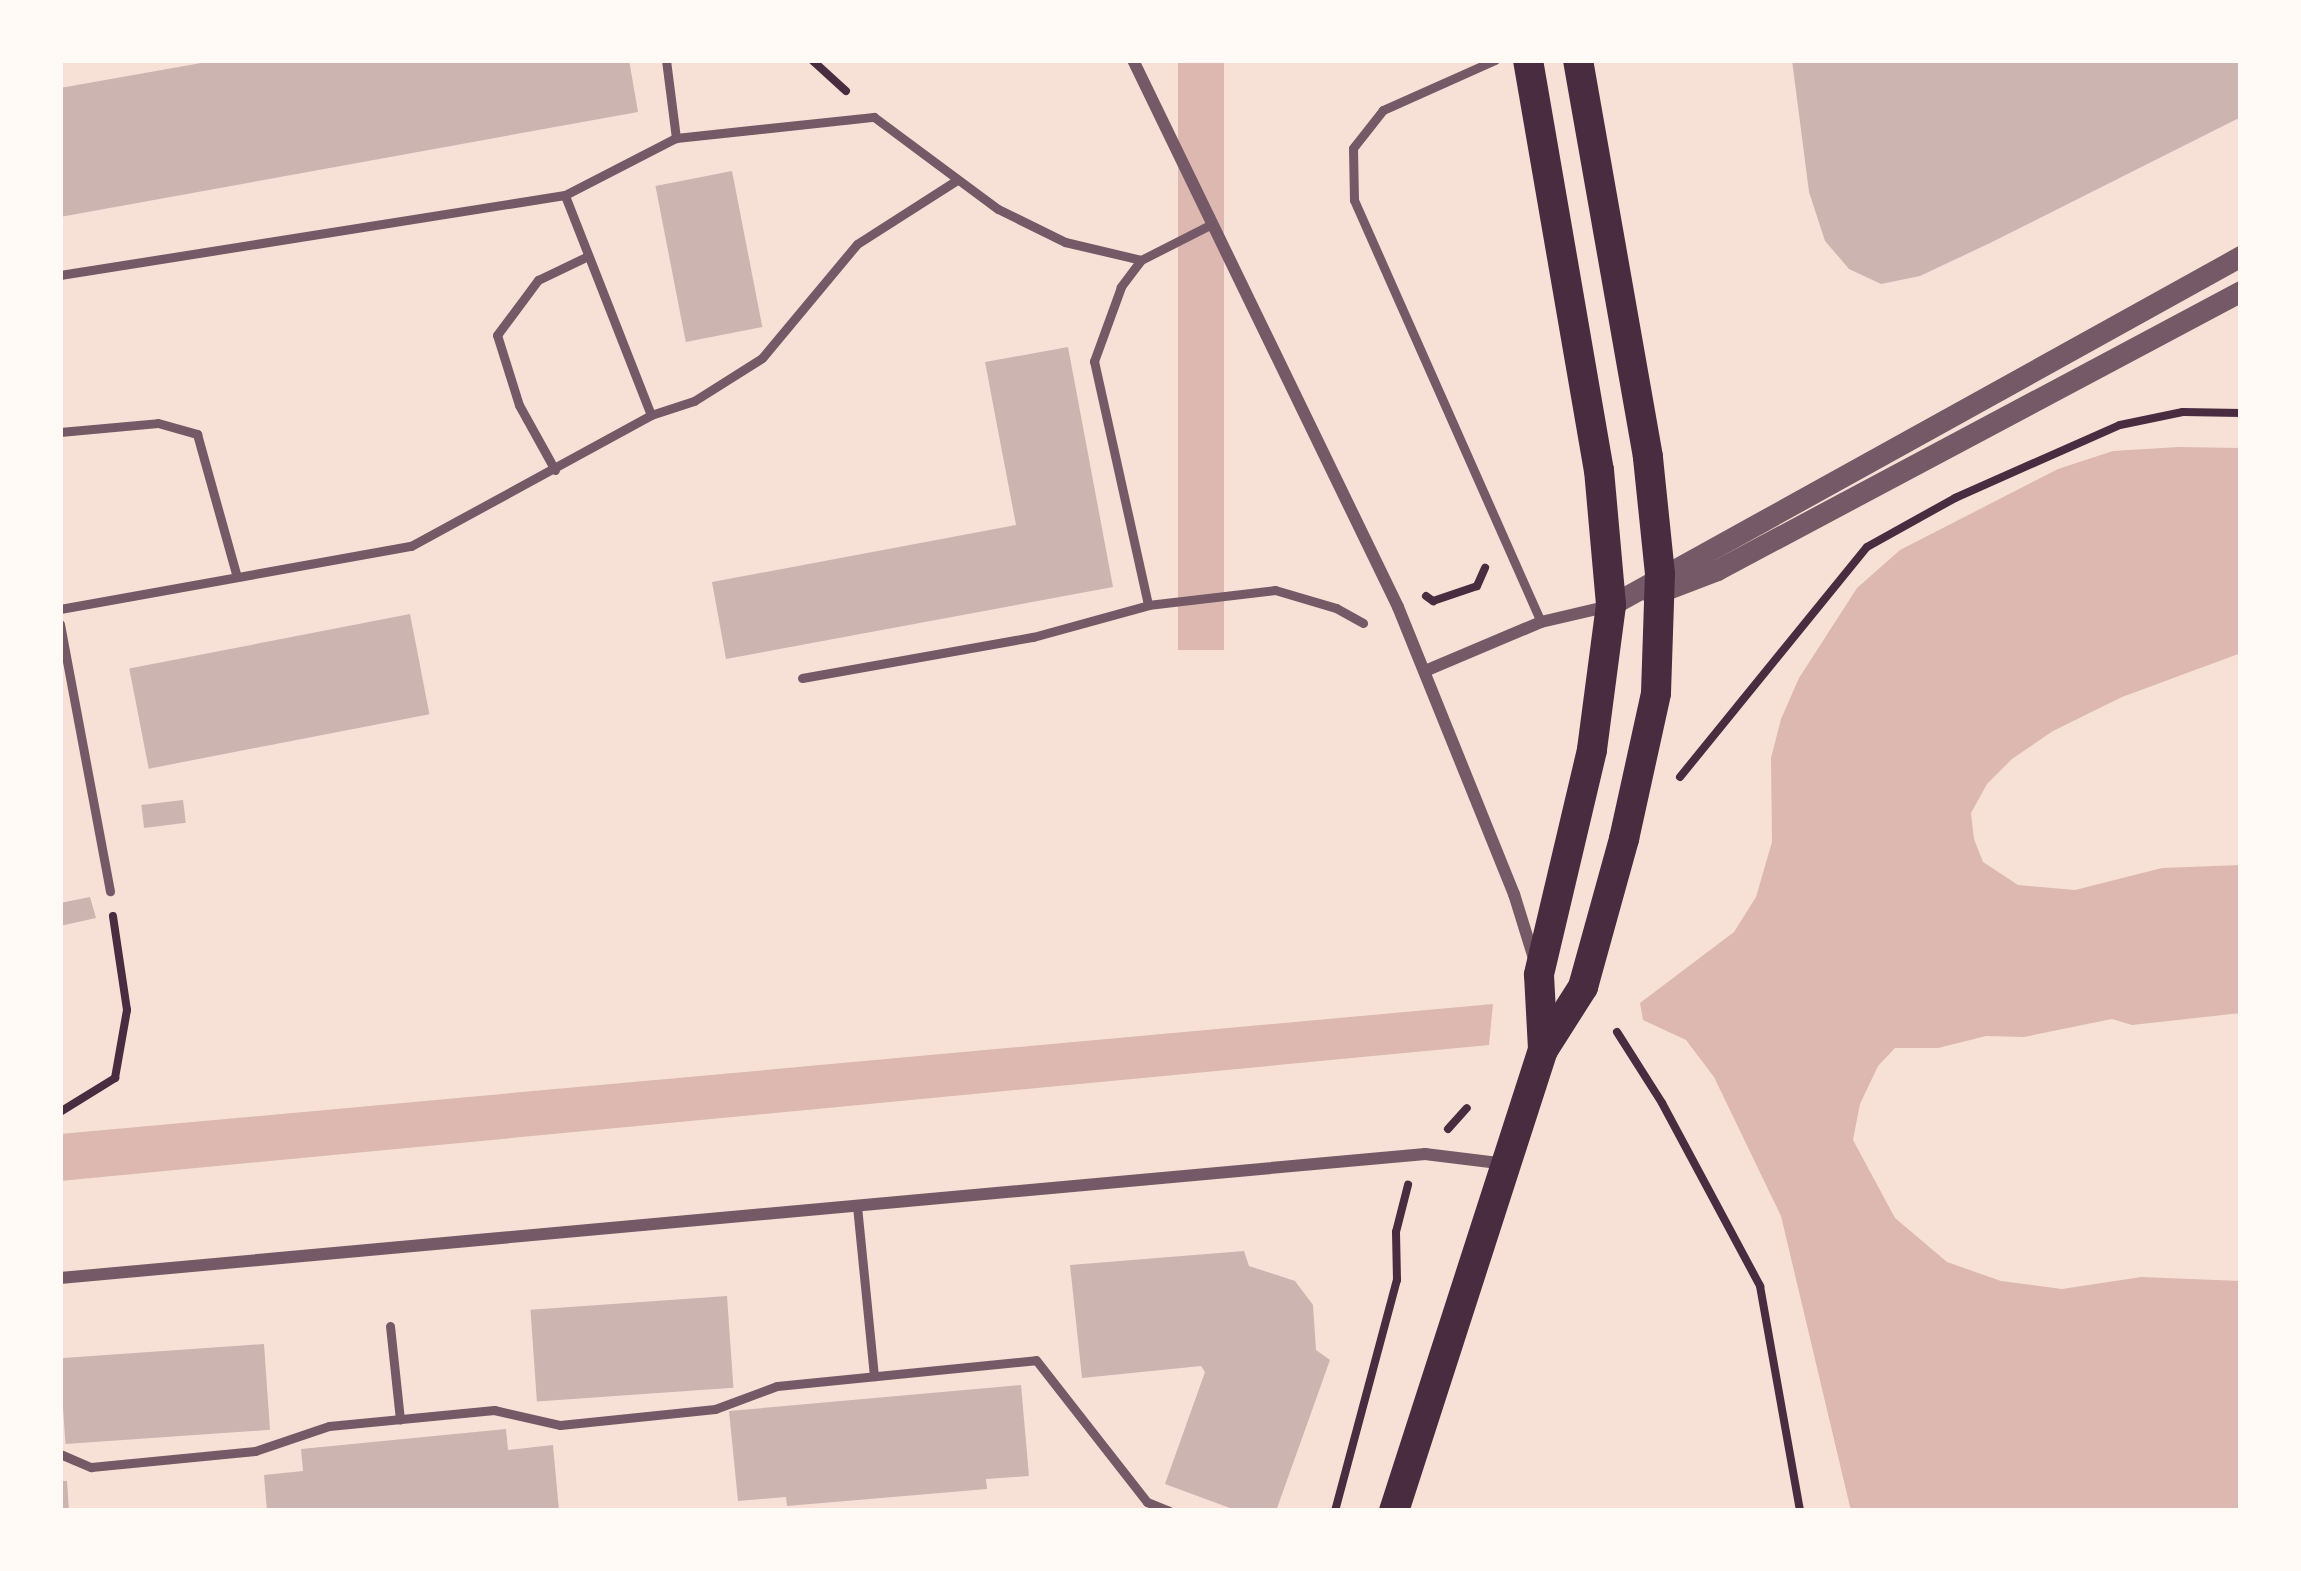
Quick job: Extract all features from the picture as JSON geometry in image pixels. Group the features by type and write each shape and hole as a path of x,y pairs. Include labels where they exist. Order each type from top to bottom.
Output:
{"main road":[{"path":"1528,60 1599,470 1611,605 1592,750 1539,975 1543,1050"},
{"path":"1394,1511 1543,1050 1583,987 1624,839 1656,693 1660,583 1648,457 1578,60"}],"street":[{"path":"1133,60 1425,671 1514,894 1539,975"},
{"path":"1425,671 1540,622 1611,605 1660,583 2241,256"},
{"path":"1660,583 1717,570 2241,291"},
{"path":"60,1278 1425,1154 1507,1164"}],"lane":[{"path":"666,60 676,138"},
{"path":"1495,60 1383,110 1353,148 1354,200 1540,622"},
{"path":"60,275 565,195 676,138 874,117 998,209 1065,242 1141,260"},
{"path":"60,609 411,546 651,415 694,401 762,358 857,244 957,179"},
{"path":"565,195 651,415"},
{"path":"1149,605 1094,361 1121,287 1141,260 1212,224"},
{"path":"555,470 519,405 497,335 538,280 588,256"},
{"path":"60,432 158,423 197,434 237,578"},
{"path":"802,678 1034,637 1149,605 1275,590 1336,608 1363,623"},
{"path":"60,624 110,890"},
{"path":"857,1206 874,1376"},
{"path":"390,1326 400,1419"},
{"path":"60,1454 91,1467 231,1453 329,1426 494,1410 560,1425 715,1409 777,1386 1036,1360 1147,1502 1169,1511"}],"path":[{"path":"1675,783 1868,547 1955,498 2120,425 2182,412 2241,413"},
{"path":"60,1112 115,1078 127,1010 110,890"},
{"path":"1617,1032 1662,1103 1760,1286 1800,1511"},
{"path":"1335,1511 1396,1280 1396,1232 1406,1189"}],"shaded area":[{"path":"1178,60 1224,60 1224,650 1178,650"},
{"path":"2241,448 2241,653 2122,697 2053,731 2012,759 1987,784 1971,813 1983,862 2018,885 2075,890 2162,868 2241,865 2241,1013 2132,1025 2112,1019 2024,1037 1986,1036 1938,1048 1895,1048 1878,1066 1860,1104 1853,1140 1895,1218 1947,1262 2001,1281 2062,1289 2141,1277 2241,1281 2241,1511 1851,1511 1781,1216 1714,1077 1686,1040 1643,1020 1640,1003 1734,932 1756,897 1772,842 1771,758 1781,719 1799,678 1857,588 1900,550 2058,469 2113,451"},
{"path":"1493,1004 1489,1045 60,1181 60,1134"}],"building":[{"path":"218,60 629,60 638,112 60,217 60,88"},
{"path":"1792,60 2241,60 2241,117 1920,276 1881,284 1849,269 1825,241 1809,192"},
{"path":"732,171 762,327 686,342 655,186"},
{"path":"1068,347 1113,587 726,659 712,582 1016,525 985,362"},
{"path":"410,614 429,714 149,769 129,669"},
{"path":"183,800 186,823 144,828 141,805"},
{"path":"90,897 96,918 60,926 60,903"},
{"path":"1244,1251 1249,1266 1295,1281 1313,1305 1316,1350 1330,1360 1276,1511 1238,1511 1165,1484 1205,1372 1201,1366 1082,1378 1070,1265"},
{"path":"727,1296 733,1388 537,1402 530,1310"},
{"path":"264,1344 270,1430 65,1444 60,1358"},
{"path":"1021,1385 1029,1476 986,1479 987,1489 787,1506 786,1497 738,1501 729,1411"},
{"path":"506,1429 508,1450 553,1445 559,1511 267,1511 264,1475 303,1471 301,1449"},
{"path":"60,1481 67,1481 69,1511 60,1511"}]}
